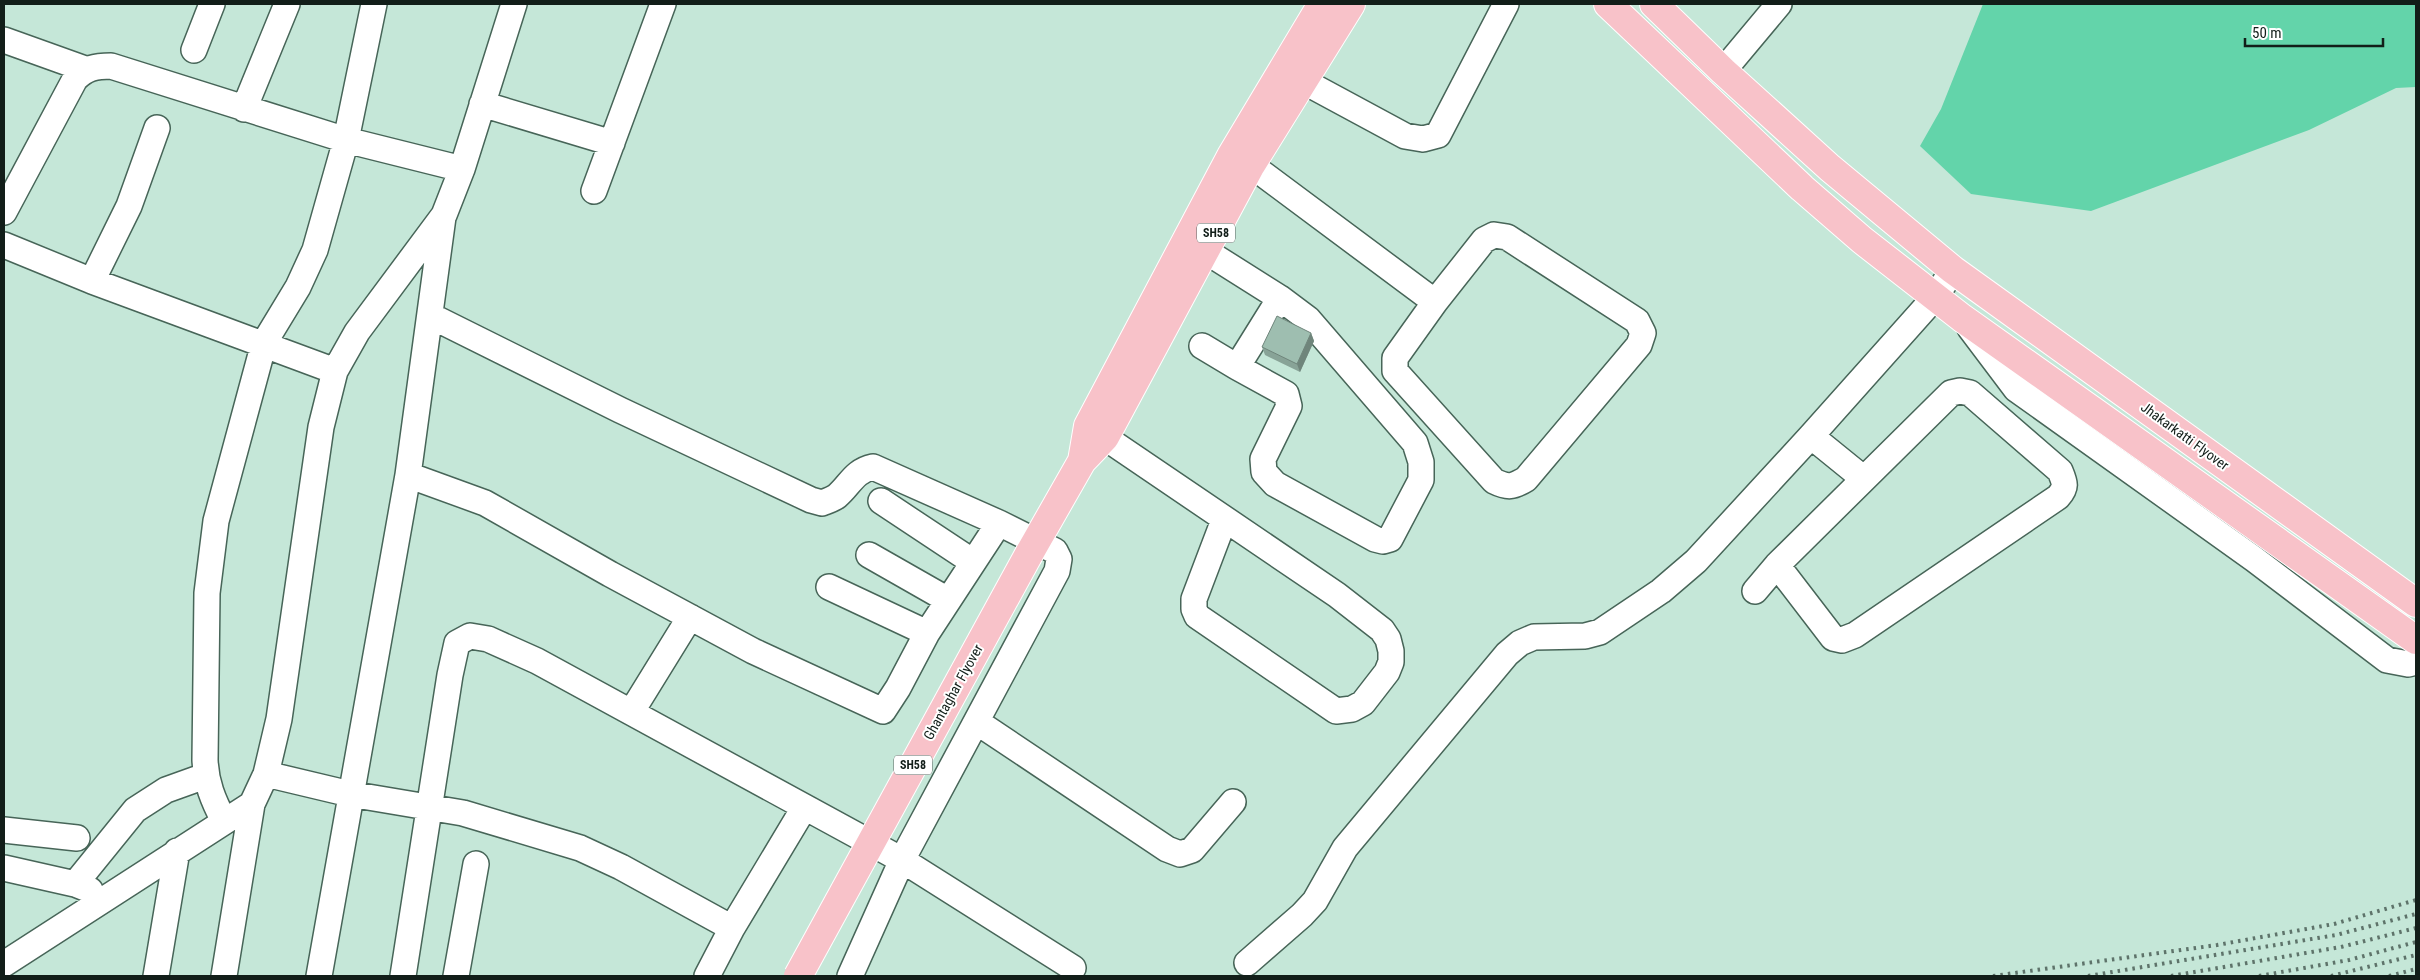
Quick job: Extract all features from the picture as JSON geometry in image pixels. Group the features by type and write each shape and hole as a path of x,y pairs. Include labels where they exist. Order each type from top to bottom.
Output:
{"main road":[{"name":"SH58","path":"1197,246 1231,156 1322,4"},
{"name":"SH58","path":"1033,548 1082,461 1197,246 1250,166 1351,4"},
{"path":"1608,4 1802,188 1862,240 1962,318 2040,371 2416,640"},
{"name":"Jhakarkatti Flyover","path":"1654,4 1723,72 1830,168 1953,270 2416,603"},
{"name":"Ghantaghar Flyover","path":"798,976 1033,548"}],"street":[{"path":"194,50 212,4"},
{"path":"244,109 287,4"},
{"path":"224,821 210,792 205,776 207,593 216,521 264,343 308,268 346,140 374,4"},
{"path":"319,976 408,475 444,215 462,169 514,4"},
{"path":"594,190 663,4"},
{"path":"1303,81 1405,136 1423,139 1438,135 1506,4"},
{"path":"1723,72 1779,4"},
{"path":"4,40 85,69 110,66 346,140 462,169"},
{"path":"4,212 75,79 85,69"},
{"path":"482,104 612,143"},
{"path":"92,281 129,206 157,128"},
{"path":"1250,166 1436,302"},
{"path":"224,976 252,804 266,774 279,719 321,427 335,371 358,332 444,215"},
{"path":"1494,235 1507,237 1638,322 1642,333 1638,345 1526,479 1516,486 1506,487 1494,481 1395,371 1395,358 1436,302 1484,240 1494,235"},
{"path":"4,245 92,281 264,343 335,371"},
{"path":"1197,246 1280,298 1308,319 1415,444 1421,462 1421,480 1390,539 1383,541 1375,539 1275,484 1264,472 1263,459 1289,406 1286,394 1202,346"},
{"path":"1248,963 1302,915 1314,901 1345,848 1507,654 1520,643 1534,637 1585,636 1600,632 1661,591 1696,561 1935,297 1953,270"},
{"path":"1237,367 1280,298"},
{"path":"431,316 620,410 811,500 822,503 836,496 854,476 864,469 873,467 999,523 1033,548 1054,551 1059,559 1057,571 902,860 850,976"},
{"path":"1962,318 2016,389 2254,559 2387,660 2408,664 2416,662"},
{"path":"1755,591 1778,565 1951,394 1960,391 1970,393 2060,471 2065,482 2064,490 2058,497 1855,635 1842,640 1833,638 1778,565"},
{"path":"1097,432 1337,595 1382,630 1388,639 1391,662 1387,672 1363,704 1352,709 1336,711 1197,616 1194,608 1194,598 1224,520"},
{"path":"1811,436 1864,479"},
{"path":"408,475 485,503 752,651 883,710 898,688 927,633 999,523"},
{"path":"881,501 973,562"},
{"path":"869,555 948,600"},
{"path":"828,587 927,633"},
{"path":"632,711 690,617"},
{"path":"403,976 450,675 457,643 470,636 488,639 537,661 632,711 804,808 902,860 1073,968"},
{"path":"977,722 1168,850 1180,854 1192,850 1233,802"},
{"path":"266,774 350,794 431,806 463,813 580,848 621,867 732,928"},
{"path":"75,884 136,810 166,790 205,776"},
{"path":"4,964 176,851 252,804"},
{"path":"707,976 732,928 804,808"},
{"path":"4,830 77,838"},
{"path":"156,976 176,851"},
{"path":"456,976 476,864"},
{"path":"4,868 75,884 106,897"}],"shaded area":[{"path":"1983,4 2416,4 2416,87 2396,88 2309,130 2091,211 1971,194 1920,146 1941,109"}],"building":[{"path":"1277,316 1311,333 1297,364 1262,347"}],"railway":[{"path":"1993,976 2217,945 2334,924 2416,900"},
{"path":"2088,976 2336,935 2416,914"},
{"path":"2171,976 2341,947 2416,928"},
{"path":"2259,976 2349,960 2416,942"},
{"path":"2331,976 2416,955"},
{"path":"2389,976 2416,969"}]}
